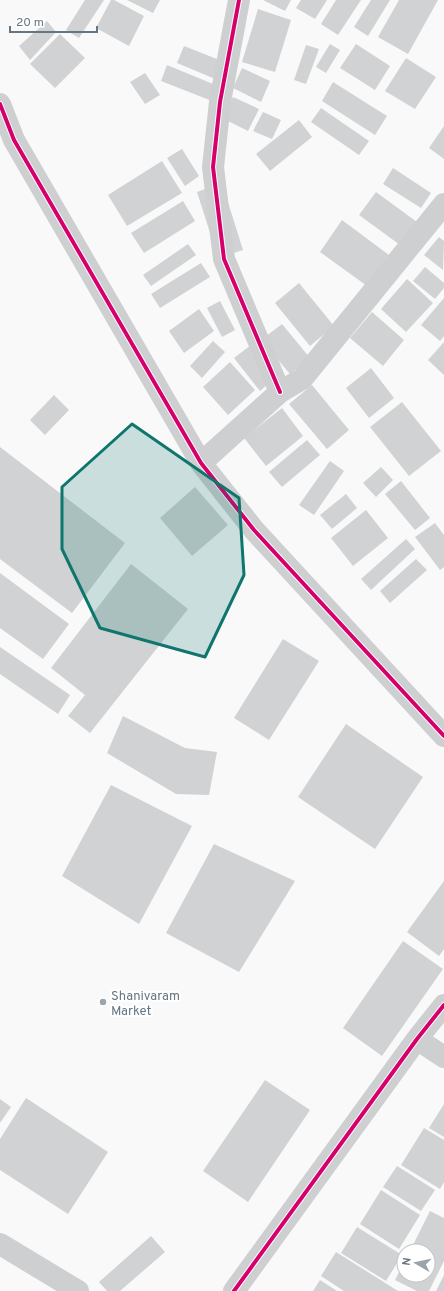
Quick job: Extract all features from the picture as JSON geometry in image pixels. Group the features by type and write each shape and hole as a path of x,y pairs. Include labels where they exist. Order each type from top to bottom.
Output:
{"street":[{"path":"239,0 220,102 213,166 224,259 280,392"},
{"path":"0,104 7,146 201,463 254,530 444,736"},
{"path":"201,463 280,392 302,379 444,204"},
{"path":"234,1291 417,1039 444,1005"},
{"path":"417,1039 444,1057"},
{"path":"0,1244 78,1291"}],"highlighted area":[{"path":"132,424 239,498 244,575 205,657 100,628 62,549 62,487"}],"building":[{"path":"85,0 104,0 79,38 66,30"},
{"path":"111,0 114,0 144,16 129,46 96,28"},
{"path":"127,0 160,0 153,13"},
{"path":"263,0 291,0 285,11"},
{"path":"301,0 327,0 315,19 296,8"},
{"path":"336,0 361,0 338,35 321,24"},
{"path":"371,0 390,0 368,36 354,27"},
{"path":"399,0 438,0 408,54 378,37"},
{"path":"258,9 291,20 275,72 242,62"},
{"path":"47,21 56,32 30,60 19,46"},
{"path":"60,34 85,58 55,88 30,64"},
{"path":"330,44 340,50 326,73 316,67"},
{"path":"356,44 390,66 375,90 340,68"},
{"path":"306,45 319,49 306,84 294,80"},
{"path":"184,46 227,63 220,81 177,63"},
{"path":"406,58 436,77 415,109 385,91"},
{"path":"167,65 218,86 212,101 161,81"},
{"path":"242,68 270,81 261,102 233,88"},
{"path":"145,73 160,95 145,104 130,82"},
{"path":"333,82 387,116 375,135 322,101"},
{"path":"233,97 259,109 248,131 222,118"},
{"path":"321,108 369,141 359,155 311,122"},
{"path":"263,112 281,120 272,139 253,131"},
{"path":"299,120 312,137 270,171 256,154"},
{"path":"444,126 444,159 429,148"},
{"path":"182,149 199,176 185,186 167,158"},
{"path":"162,161 182,193 127,226 108,195"},
{"path":"393,168 431,193 421,208 383,184"},
{"path":"222,183 243,250 218,258 197,192"},
{"path":"376,192 417,222 400,245 359,215"},
{"path":"183,201 195,221 144,253 131,233"},
{"path":"342,220 389,255 367,286 320,252"},
{"path":"439,237 444,241 443,270 424,255"},
{"path":"188,244 196,255 151,286 143,275"},
{"path":"201,263 210,277 160,308 151,294"},
{"path":"425,267 444,283 444,288 435,299 413,281"},
{"path":"407,279 433,303 406,332 381,309"},
{"path":"299,283 334,326 310,346 275,303"},
{"path":"444,298 444,336 440,341 421,325"},
{"path":"220,301 235,330 222,337 207,308"},
{"path":"199,309 214,331 184,353 169,331"},
{"path":"372,312 404,340 383,366 350,338"},
{"path":"282,324 310,358 290,374 261,340"},
{"path":"213,341 225,352 202,378 190,366"},
{"path":"444,342 444,375 428,360"},
{"path":"251,345 276,377 260,391 234,358"},
{"path":"230,362 255,390 228,415 203,387"},
{"path":"371,368 394,398 369,418 346,388"},
{"path":"312,385 349,430 327,449 289,404"},
{"path":"54,395 69,410 45,435 30,420"},
{"path":"402,402 441,451 409,476 370,427"},
{"path":"282,408 303,436 266,466 244,438"},
{"path":"307,440 320,455 282,487 269,472"},
{"path":"0,447 125,543 72,613 0,559"},
{"path":"330,461 344,471 314,515 299,505"},
{"path":"381,467 393,480 376,497 363,483"},
{"path":"401,481 430,518 415,530 385,494"},
{"path":"195,487 228,525 192,556 160,518"},
{"path":"346,494 357,508 332,529 320,515"},
{"path":"366,510 388,538 353,566 331,538"},
{"path":"435,523 444,535 444,567 440,570 415,537"},
{"path":"406,539 415,549 371,590 361,579"},
{"path":"416,559 427,570 390,603 380,591"},
{"path":"131,564 188,609 90,733 68,716 85,695 51,668"},
{"path":"0,573 69,624 43,659 0,628"},
{"path":"283,639 319,661 269,740 234,718"},
{"path":"0,647 70,695 58,714 0,674"},
{"path":"123,716 185,748 217,752 209,795 176,794 107,753"},
{"path":"346,724 423,777 375,849 298,797"},
{"path":"111,785 192,826 139,924 62,876"},
{"path":"214,844 295,881 239,972 166,933"},
{"path":"444,881 444,949 439,956 407,932"},
{"path":"403,941 443,969 382,1056 343,1028"},
{"path":"265,1080 310,1110 248,1202 203,1171"},
{"path":"26,1098 108,1152 68,1214 0,1170 0,1139"},
{"path":"0,1099 11,1107 0,1123"},
{"path":"444,1104 444,1137 429,1128"},
{"path":"424,1128 444,1140 444,1182 440,1189 401,1165"},
{"path":"397,1166 435,1190 421,1211 383,1187"},
{"path":"381,1190 420,1215 403,1243 396,1243 396,1247 360,1224"},
{"path":"430,1211 444,1218 444,1261 436,1277 436,1243 414,1243"},
{"path":"357,1227 396,1251 396,1265 386,1281 341,1253"},
{"path":"151,1236 165,1252 120,1291 107,1291 99,1282"},
{"path":"336,1252 398,1291 344,1291 321,1276"},
{"path":"444,1275 444,1291 436,1291"},
{"path":"320,1280 337,1291 313,1291"},
{"path":"401,1283 433,1283 429,1291 417,1291"}],"cycle path":[{"path":"239,0 220,102 213,167 224,259 280,392"},
{"path":"0,104 14,140 201,463 254,530 444,736"},
{"path":"234,1291 417,1039 444,1005"}],"place":[{"name":"Shanivaram Market","path":"103,1002"}]}
